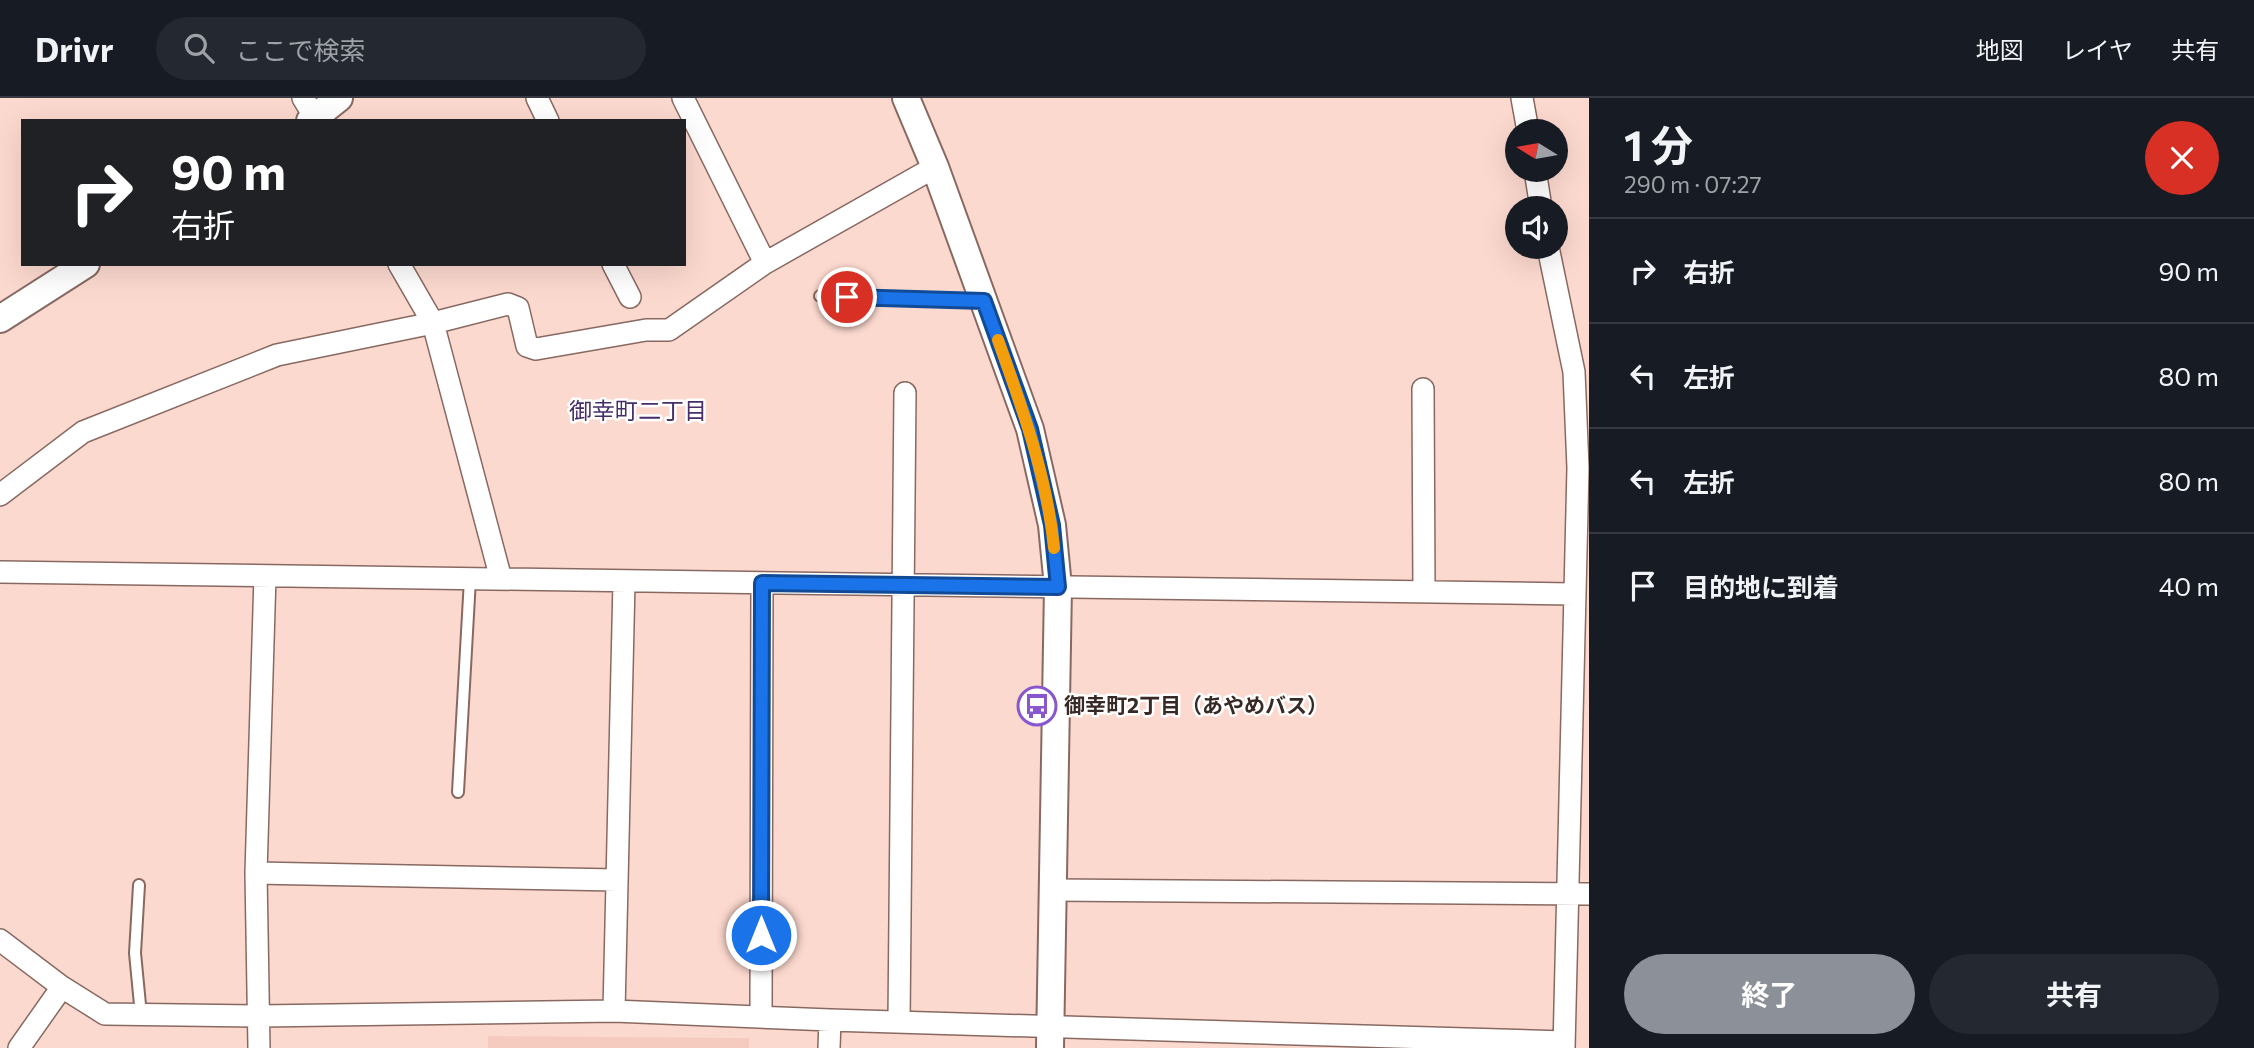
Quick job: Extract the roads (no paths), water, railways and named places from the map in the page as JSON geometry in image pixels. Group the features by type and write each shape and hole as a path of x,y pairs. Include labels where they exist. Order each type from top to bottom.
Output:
{"street":[{"path":"311,114 339,98"},
{"path":"537,98 547,119"},
{"path":"683,98 765,263"},
{"path":"906,98 935,167 1030,429 1052,525 1058,587 1050,1037"},
{"path":"1522,98 1526,119"},
{"path":"0,495 83,432 277,355 433,323 508,303 518,308 527,346 536,349 646,330 668,330 765,263 935,167"},
{"path":"0,940 62,987 104,1014 260,1016 614,1011 900,1022 1050,1037 1564,1045 1574,675 1573,594 1583,463 1574,372 1550,259"},
{"path":"0,319 83,266"},
{"path":"400,266 433,323 501,579"},
{"path":"614,266 630,297"},
{"path":"1423,389 1424,591"},
{"path":"900,1022 905,393"},
{"path":"0,572 1573,594"},
{"path":"259,1048 256,873 265,576"},
{"path":"614,1011 624,582"},
{"path":"761,1016 762,583"},
{"path":"1574,675 1589,694"},
{"path":"256,873 617,880"},
{"path":"1053,890 1589,894"},
{"path":"19,1048 62,987"},
{"path":"829,1048 830,1020"}],"lane":[{"path":"820,296 984,301"},
{"path":"458,792 470,579"},
{"path":"139,885 135,953 141,1015"}],"place":[{"name":"御幸町2丁目（あやめバス）","path":"1037,706"}],"district":[{"name":"御幸町二丁目","path":"638,411"}]}
